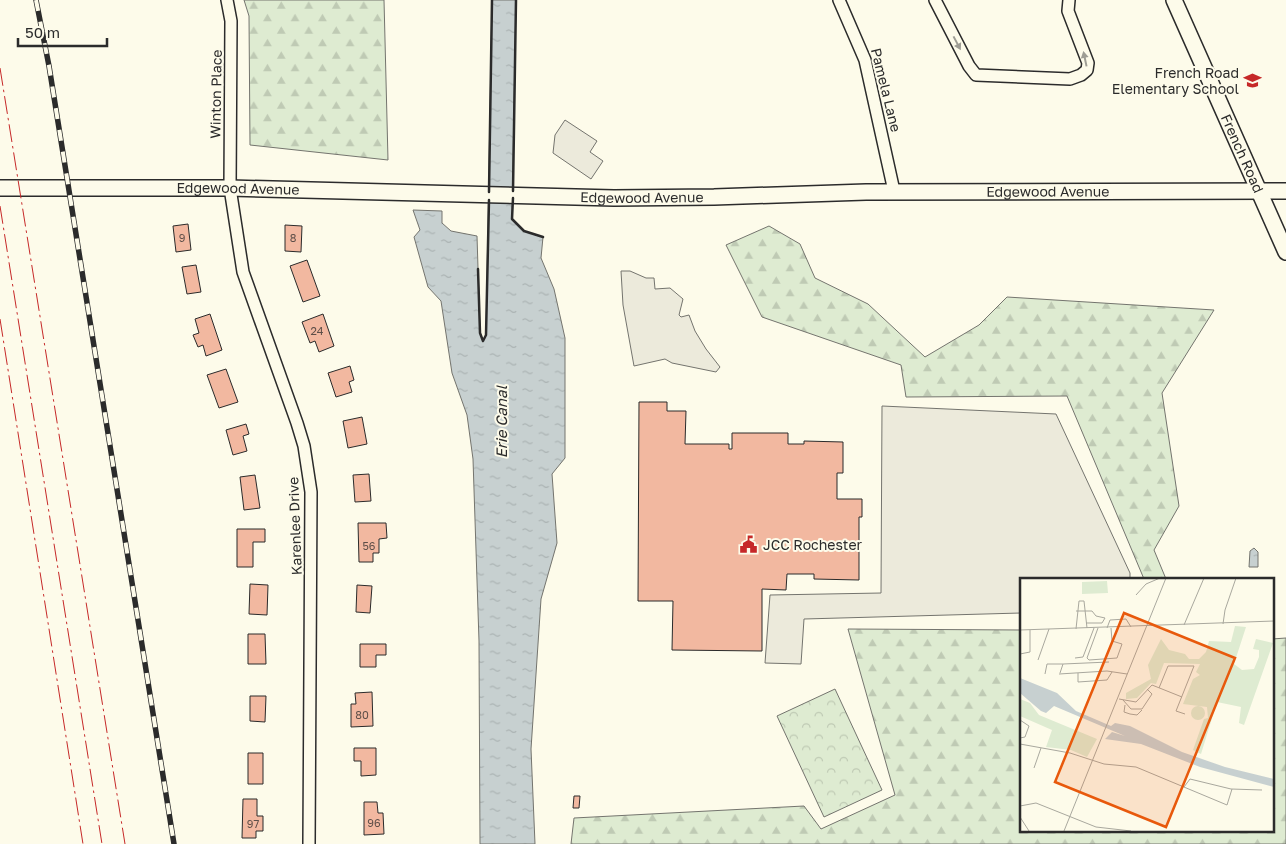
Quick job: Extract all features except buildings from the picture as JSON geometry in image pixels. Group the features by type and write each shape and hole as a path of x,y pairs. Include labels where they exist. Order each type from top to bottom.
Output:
{"street":[{"name":"Winton Place","path":"227,0 231,21 230,188"},
{"name":"Pamela Lane","path":"839,0 866,60 894,191"},
{"path":"935,0 969,66 976,75 1070,80 1087,70 1088,63 1068,11 1069,0"},
{"name":"French Road","path":"1174,0 1286,252"},
{"name":"Edgewood Avenue","path":"0,188 230,188 614,198 894,191 1286,191"},
{"name":"Karenlee Drive","path":"230,188 243,272 297,423 304,446 311,492 309,844"}],"green space":[{"path":"244,0 384,0 388,160 250,145 249,16"},
{"path":"769,226 800,244 815,278 868,304 925,357 979,325 1007,297 1214,310 1162,393 1179,506 1154,550 1166,578 1144,578 1067,396 906,397 901,365 762,317 726,245"},
{"path":"848,629 1020,630 1020,832 1274,832 1274,639 1286,638 1286,844 571,844 574,818 804,806 821,829 895,795"},
{"path":"835,689 882,790 824,817 777,716"}],"shaded area":[{"path":"565,120 597,141 590,152 603,161 591,179 553,153 555,135"},
{"path":"621,271 630,271 646,278 654,278 655,289 670,288 683,299 679,315 681,317 689,315 695,331 720,367 716,372 672,363 665,359 634,366 623,305"},
{"path":"882,406 1056,414 1130,573 1130,578 1020,578 1020,613 804,619 801,664 765,663 770,595 881,593"}],"water":[{"name":"Erie Canal","path":"492,0 516,0 512,219 524,231 543,237 541,258 554,289 565,338 565,458 552,474 557,543 541,599 531,749 535,844 480,844 479,641 473,459 467,415 452,373 441,301 428,287 414,237 420,230 413,210 442,211 442,223 451,231 477,236 480,332 483,341 486,335"},
{"path":"1254,548 1258,552 1258,567 1249,567 1250,551"}],"railway":[{"path":"36,0 49,66 174,844"}],"wall":[{"path":"489,192 492,0"},
{"path":"513,191 516,0"},
{"path":"513,198 512,219 524,231 543,237"},
{"path":"478,269 480,333 483,341 486,335 489,200"}],"power":[{"path":"0,68 125,844"},
{"path":"0,206 102,844"},
{"path":"0,319 83,844"}],"place":[{"name":"French Road Elementary School","path":"1253,81"},
{"name":"JCC Rochester","path":"749,545"}]}
